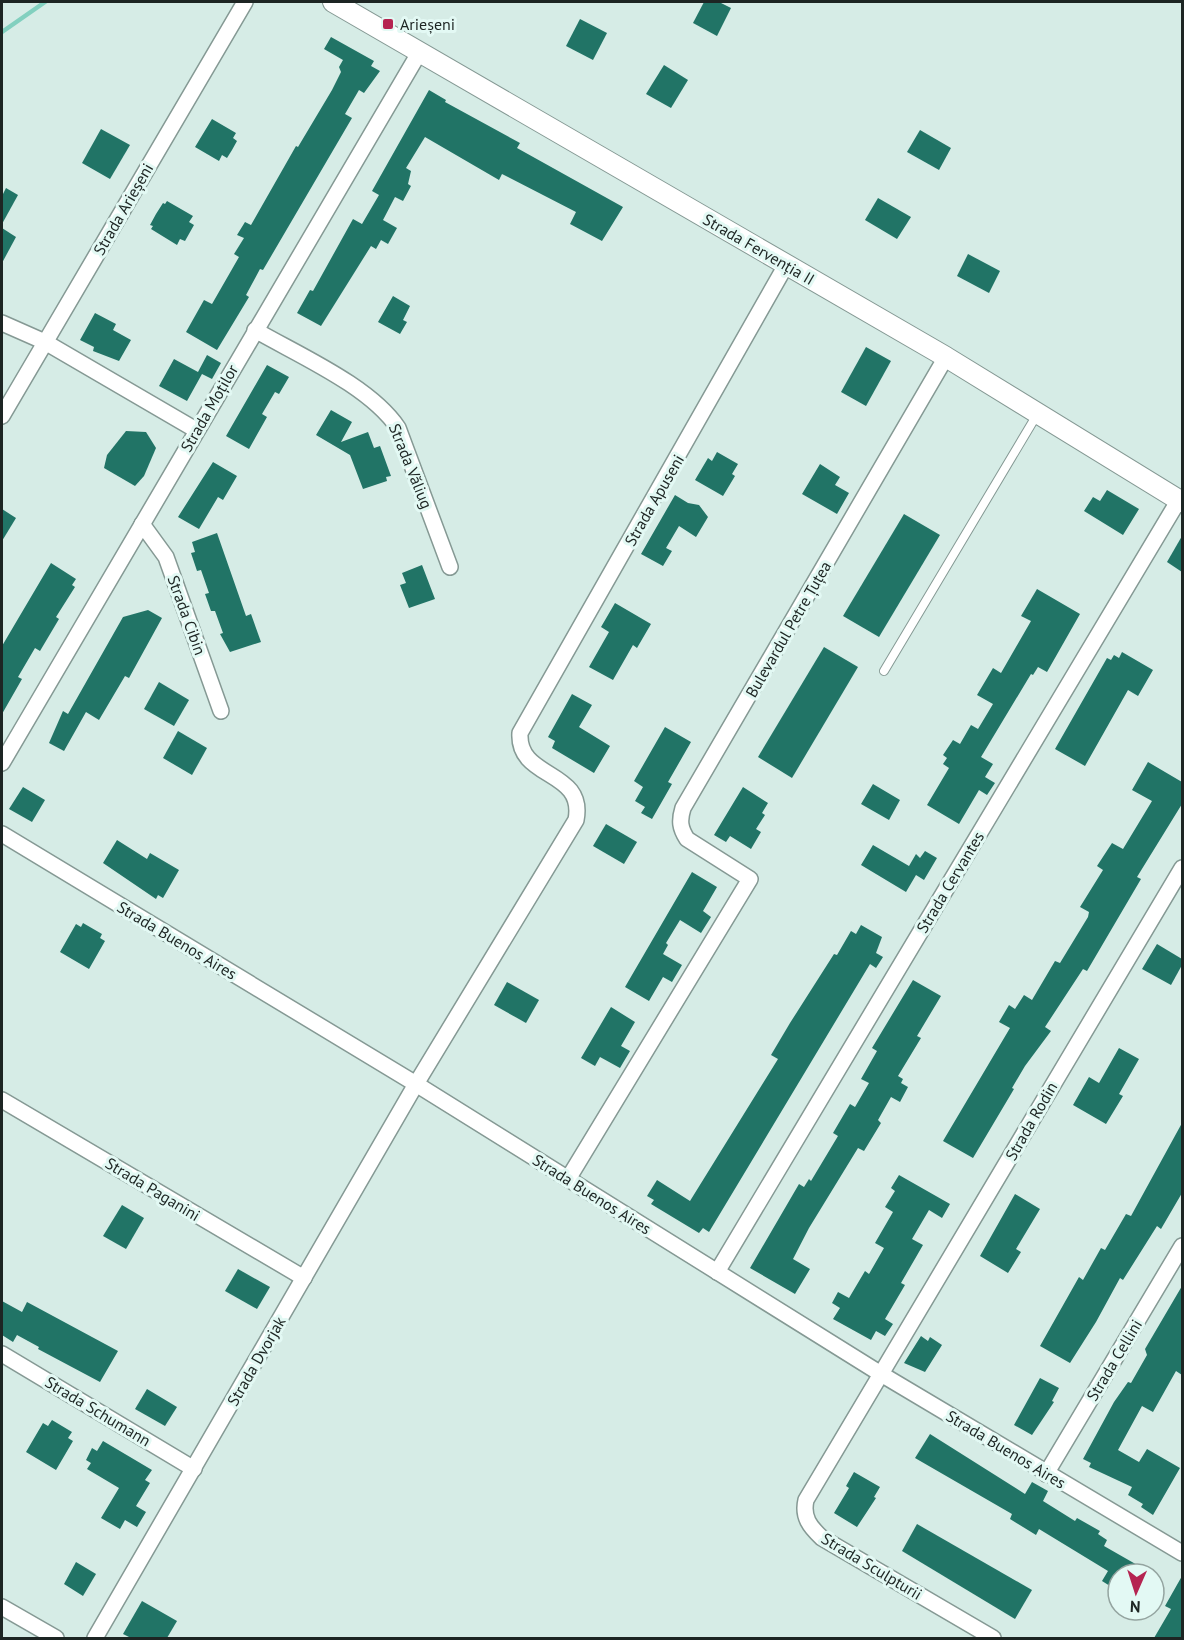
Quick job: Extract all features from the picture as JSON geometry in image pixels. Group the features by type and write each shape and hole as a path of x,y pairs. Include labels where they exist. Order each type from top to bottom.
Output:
{"street":[{"name":"Strada Arieșeni","path":"2,416 245,2"},
{"name":"Strada Fervenția II","path":"333,2 946,357 1182,498"},
{"name":"Strada Moților","path":"2,764 418,53"},
{"name":"Strada Apuseni","path":"520,733 786,265"},
{"path":"2,322 45,342 196,430"},
{"name":"Strada Văliug","path":"255,330 365,394 386,410 398,428 450,567"},
{"name":"Bulevardul Petre Țuțea","path":"568,1179 750,879 687,839 680,820 683,808 946,357"},
{"name":"Strada Cervantes","path":"717,1272 1182,498"},
{"name":"Strada Cibin","path":"142,524 166,557 221,711"},
{"name":"Strada Dvorjak","path":"95,1638 416,1084 576,820 579,805 572,790 526,758 519,746 520,733"},
{"name":"Strada Buenos Aires","path":"2,834 416,1084 881,1374 1182,1553"},
{"name":"Strada Rodin","path":"881,1374 1182,868"},
{"name":"Strada Paganini","path":"2,1100 304,1278"},
{"name":"Strada Cellini","path":"1047,1474 1182,1246"},
{"name":"Strada Schumann","path":"2,1354 194,1468"},
{"name":"Strada Sculpturii","path":"881,1374 806,1500 805,1517 822,1538 993,1638"},
{"path":"2,1607 56,1638"}],"lane":[{"path":"884,671 1038,412"}],"building":[{"path":"704,2 719,2 731,8 717,36 693,23"},
{"path":"580,19 607,33 593,60 566,46"},
{"path":"331,37 374,61 371,66 380,71 364,93 359,90 345,114 352,118 263,270 260,269 246,295 249,297 217,350 186,332 204,300 212,304 239,257 234,254 244,238 237,235 245,222 251,225 341,72 339,67 343,60 324,49"},
{"path":"664,65 688,80 671,108 646,94"},
{"path":"429,90 446,100 445,102 520,143 517,148 623,207 602,241 570,224 576,212 502,174 499,180 425,137 406,168 411,171 408,184 411,186 403,201 395,197 383,220 397,228 388,244 381,240 376,249 371,246 321,326 297,313 310,290 313,291 353,219 362,224 379,195 372,191"},
{"path":"212,119 236,133 233,138 237,141 232,150 227,158 222,155 219,161 195,147"},
{"path":"101,129 130,145 110,179 82,163"},
{"path":"920,130 951,148 939,170 907,152"},
{"path":"6,188 18,195 2,224 2,196"},
{"path":"878,198 911,217 897,239 865,220"},
{"path":"167,201 193,216 189,222 194,225 185,241 180,239 177,245 151,229 153,226 150,225 163,203"},
{"path":"2,228 16,237 2,263"},
{"path":"968,254 1000,271 989,293 957,276"},
{"path":"393,296 410,306 403,320 407,322 400,334 378,322"},
{"path":"95,313 116,324 113,330 131,340 119,361 93,351 94,347 80,340"},
{"path":"866,347 891,361 866,406 841,392"},
{"path":"207,355 221,363 212,379 202,374 187,401 159,386 174,359 198,372"},
{"path":"267,365 289,377 279,394 275,392 262,414 267,417 249,449 226,436"},
{"path":"331,410 352,422 341,442 368,432 374,448 380,446 391,476 386,477 387,481 363,489 350,455 316,435"},
{"path":"126,431 146,432 156,448 144,476 135,486 104,468 107,455"},
{"path":"717,452 738,464 732,474 735,476 723,496 695,480 708,458 712,461"},
{"path":"213,462 237,476 223,500 218,497 199,529 178,517"},
{"path":"820,464 840,477 835,485 849,493 837,514 802,494"},
{"path":"1107,490 1139,509 1123,535 1084,511 1093,497 1100,501"},
{"path":"675,495 688,503 699,505 708,517 696,537 679,526 666,548 672,551 663,566 641,554"},
{"path":"2,509 16,518 2,541"},
{"path":"904,514 940,535 879,637 843,616"},
{"path":"217,533 246,616 251,614 261,642 230,652 220,634 223,633 215,611 211,611 205,594 209,593 201,570 197,571 191,553 195,552 192,542"},
{"path":"1182,536 1182,572 1167,562"},
{"path":"51,563 76,579 72,585 75,587 56,617 59,619 40,651 35,648 18,677 22,679 2,714 2,646"},
{"path":"422,565 435,599 409,608 400,585 406,583 402,573"},
{"path":"1037,589 1080,614 1047,672 1038,667 1033,675 1031,674 981,757 993,764 985,777 995,783 987,795 979,790 959,824 927,805 949,768 943,764 947,758 943,755 953,740 960,744 971,725 978,729 993,704 977,695 993,668 1001,673 1031,621 1021,616"},
{"path":"615,603 651,624 637,648 633,645 613,680 589,667 609,632 601,627"},
{"path":"148,610 162,618 129,678 125,676 99,720 86,712 64,751 49,743 63,711 68,714 123,617"},
{"path":"824,647 858,667 792,778 758,757"},
{"path":"1122,652 1153,670 1138,696 1128,690 1085,766 1055,749 1107,658 1111,660 1114,655 1119,658"},
{"path":"159,682 189,700 174,726 144,709"},
{"path":"572,694 592,705 579,727 610,746 594,773 552,748 555,741 548,737"},
{"path":"665,727 691,742 668,782 672,784 652,819 641,813 645,807 635,801 643,787 634,781"},
{"path":"178,731 207,748 192,775 163,758"},
{"path":"1148,762 1182,782 1182,804 1137,877 1141,879 1087,971 1083,969 1045,1027 1051,1031 1025,1066 973,1158 943,1141 1010,1028 999,1022 1009,1005 1015,1009 1024,995 1032,1000 1055,961 1060,963 1088,917 1089,912 1080,907 1103,870 1097,866 1112,843 1123,849 1152,801 1132,790"},
{"path":"873,784 900,800 889,820 861,804"},
{"path":"23,787 45,800 32,822 9,809"},
{"path":"743,787 768,803 762,813 765,815 756,829 761,832 751,849 730,836 726,842 714,835"},
{"path":"606,824 637,842 624,864 593,846"},
{"path":"117,840 147,859 150,853 179,870 163,898 158,895 156,899 103,863"},
{"path":"873,845 909,866 916,854 920,858 925,851 937,858 924,880 916,875 906,892 861,865"},
{"path":"692,872 717,887 703,911 711,917 701,933 680,920 666,943 668,945 663,954 682,965 672,982 663,977 649,1001 625,987"},
{"path":"83,923 102,934 100,938 105,941 89,969 60,952 76,924 81,927"},
{"path":"861,925 882,937 876,953 883,957 876,968 870,964 709,1232 703,1228 699,1233 651,1204 654,1200 647,1196 657,1180 690,1201 778,1059 771,1055 790,1023 834,954 837,955 851,931 856,934"},
{"path":"1157,944 1182,959 1182,965 1171,985 1142,969"},
{"path":"913,980 941,996 917,1036 921,1038 898,1076 903,1079 901,1083 908,1087 900,1102 891,1097 878,1120 881,1123 864,1151 858,1148 809,1228 793,1259 810,1269 795,1294 750,1268 799,1184 804,1187 809,1179 811,1181 838,1136 833,1133 850,1104 855,1107 869,1083 861,1079 877,1051 872,1048"},
{"path":"507,982 539,1000 526,1023 494,1005"},
{"path":"611,1007 635,1022 621,1046 630,1051 620,1068 600,1057 595,1066 581,1058"},
{"path":"1119,1048 1139,1059 1119,1094 1123,1096 1106,1124 1073,1105 1089,1077 1099,1083"},
{"path":"1182,1123 1182,1193 1161,1229 1157,1226 1123,1280 1120,1278 1070,1363 1040,1346 1079,1277 1083,1280 1101,1248 1105,1250 1126,1214 1131,1216"},
{"path":"899,1175 950,1204 942,1218 929,1210 912,1239 923,1245 901,1283 905,1285 885,1319 893,1324 885,1336 876,1331 871,1340 833,1319 840,1308 832,1303 838,1292 849,1298 865,1271 869,1274 884,1248 875,1243 893,1212 885,1207 895,1191 891,1188"},
{"path":"1015,1194 1040,1209 1016,1249 1021,1252 1008,1273 980,1256"},
{"path":"122,1205 144,1218 126,1249 103,1236"},
{"path":"238,1269 270,1287 257,1309 225,1291"},
{"path":"1182,1286 1182,1375 1176,1371 1153,1412 1142,1406 1118,1450 1139,1462 1147,1449 1180,1468 1153,1515 1141,1507 1143,1504 1128,1495 1132,1487 1089,1467 1091,1463 1083,1459 1114,1402 1128,1382 1131,1383 1147,1355 1145,1349"},
{"path":"2,1301 22,1312 27,1302 118,1351 100,1382 38,1349 39,1347 17,1335 13,1342 2,1335"},
{"path":"921,1336 928,1341 930,1337 942,1345 925,1372 904,1363"},
{"path":"1040,1378 1059,1388 1052,1401 1054,1402 1032,1435 1014,1425"},
{"path":"147,1389 177,1407 165,1426 135,1409"},
{"path":"52,1420 72,1432 68,1438 73,1441 56,1470 26,1452 43,1423 48,1426"},
{"path":"930,1434 1025,1494 1032,1482 1048,1491 1043,1501 1075,1521 1077,1518 1100,1531 1098,1534 1107,1540 1104,1546 1132,1562 1106,1562 1106,1570 1039,1529 1036,1535 1010,1519 1012,1514 915,1458"},
{"path":"103,1441 152,1470 145,1480 150,1483 136,1506 146,1512 137,1527 125,1520 120,1529 101,1518 119,1488 87,1469 91,1463 86,1460 92,1448 97,1451"},
{"path":"854,1472 880,1487 874,1497 876,1498 857,1527 834,1513 849,1488 846,1486"},
{"path":"917,1524 1032,1590 1015,1619 902,1551"},
{"path":"76,1562 96,1574 83,1596 64,1584"},
{"path":"1182,1576 1182,1638 1154,1638 1163,1622 1166,1622 1171,1609 1166,1604"},
{"path":"142,1601 177,1621 167,1638 131,1638 123,1634"}],"waterway":[{"path":"2,32 45,2"}],"place":[{"name":"Arieșeni","path":"388,24"}]}
